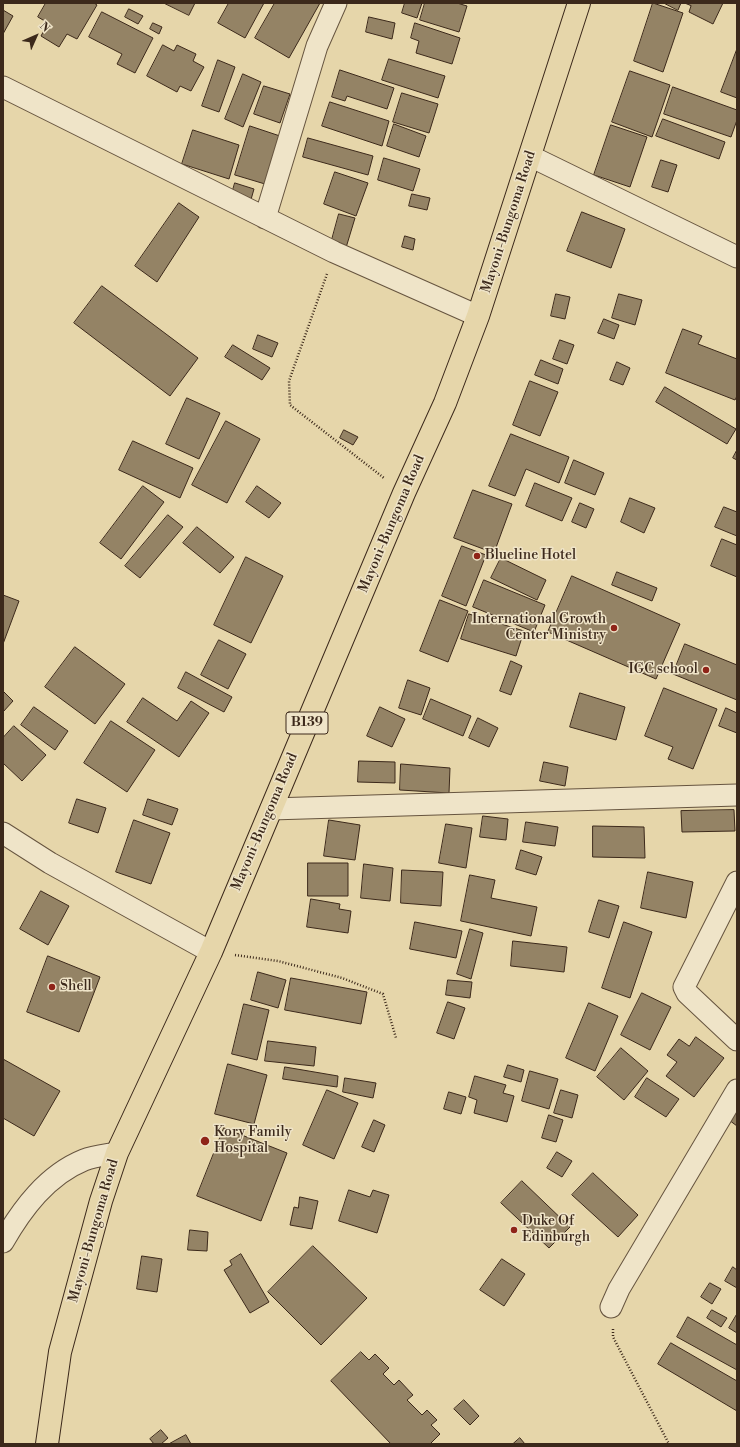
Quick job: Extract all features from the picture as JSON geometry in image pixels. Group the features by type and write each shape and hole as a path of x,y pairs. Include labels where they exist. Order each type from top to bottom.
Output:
{"main road":[{"name":"Mayoni-Bungoma Road","path":"47,1444 60,1352 101,1201 117,1153 211,952 404,493 445,403 478,316 579,3"}],"street":[{"path":"266,218 317,46 336,3"},
{"path":"3,87 334,252 478,316"},
{"path":"530,156 737,257"},
{"path":"271,809 737,795"},
{"path":"3,833 50,862 211,952"},
{"path":"737,882 684,987 686,993 737,1040"},
{"path":"611,1307 623,1282 737,1090"},
{"path":"3,1242 20,1213 50,1180 84,1160 117,1153"}],"path":[{"path":"334,252 289,380 290,405 404,493"},
{"path":"211,952 278,961 342,978 383,994 396,1038"},
{"path":"611,1307 613,1337 669,1444"}],"building":[{"path":"46,3 94,3 97,5 77,39 67,34 59,47 41,36 48,23 38,17"},
{"path":"164,3 195,3 189,15"},
{"path":"229,3 264,3 245,38 218,23"},
{"path":"275,3 320,3 289,58 255,38"},
{"path":"405,3 422,3 417,18 402,13"},
{"path":"425,3 457,3 467,6 459,32 420,20"},
{"path":"653,3 683,13 663,72 634,61"},
{"path":"664,3 681,3 678,10"},
{"path":"685,3 723,3 713,24 689,12 691,6"},
{"path":"129,9 143,16 138,24 125,17"},
{"path":"3,10 13,16 3,34"},
{"path":"102,12 153,38 135,73 117,64 122,54 89,37"},
{"path":"369,17 395,23 392,39 366,32"},
{"path":"153,23 162,27 159,34 150,29"},
{"path":"415,23 460,38 452,64 416,53 419,41 411,38"},
{"path":"163,45 174,51 177,45 196,54 193,61 204,67 191,91 180,86 177,92 147,76"},
{"path":"737,49 737,98 721,92"},
{"path":"389,59 445,76 438,98 382,80"},
{"path":"218,60 235,67 219,112 202,106"},
{"path":"340,70 394,88 387,109 347,96 345,101 332,97"},
{"path":"630,71 670,85 652,137 612,122"},
{"path":"243,74 261,82 243,127 225,119"},
{"path":"264,86 290,94 280,123 254,114"},
{"path":"673,87 737,110 737,120 731,137 664,114"},
{"path":"402,93 438,104 429,133 393,122"},
{"path":"330,102 389,121 382,146 322,126"},
{"path":"663,119 725,142 719,159 656,136"},
{"path":"394,124 426,136 419,157 387,146"},
{"path":"611,125 647,137 630,187 594,175"},
{"path":"250,126 280,136 265,184 235,175"},
{"path":"193,130 239,145 229,179 182,164"},
{"path":"308,138 373,156 368,175 303,157"},
{"path":"384,158 420,169 413,191 378,180"},
{"path":"661,160 677,165 668,192 652,187"},
{"path":"335,172 368,183 356,216 324,204"},
{"path":"235,183 254,189 250,203 231,197"},
{"path":"412,194 430,198 427,210 409,206"},
{"path":"179,203 199,217 157,282 135,266"},
{"path":"582,212 625,229 611,268 567,251"},
{"path":"339,214 355,218 345,251 330,247"},
{"path":"405,236 415,239 413,250 402,247"},
{"path":"102,286 198,358 170,396 74,323"},
{"path":"556,294 570,297 565,319 551,316"},
{"path":"619,294 642,300 635,325 612,318"},
{"path":"604,319 619,325 614,339 598,333"},
{"path":"683,329 702,336 698,344 737,359 737,396 735,400 666,373"},
{"path":"258,335 278,343 272,357 253,349"},
{"path":"560,340 574,345 567,364 553,359"},
{"path":"233,345 270,368 262,380 225,357"},
{"path":"541,360 563,369 558,384 535,375"},
{"path":"617,362 630,368 623,385 610,380"},
{"path":"530,381 558,392 540,436 513,425"},
{"path":"665,387 736,429 727,444 656,402"},
{"path":"187,398 220,413 199,459 166,444"},
{"path":"226,421 260,439 227,503 192,485"},
{"path":"344,430 358,437 353,445 340,438"},
{"path":"511,434 569,457 559,483 526,469 515,496 489,486"},
{"path":"133,441 193,468 180,498 119,470"},
{"path":"737,450 737,460 733,458"},
{"path":"574,460 604,473 595,495 565,483"},
{"path":"535,483 572,498 562,521 526,506"},
{"path":"143,486 164,502 121,559 100,543"},
{"path":"257,486 281,503 269,518 246,502"},
{"path":"473,490 512,504 494,553 454,538"},
{"path":"630,498 655,508 644,533 621,522"},
{"path":"580,503 594,509 586,528 572,522"},
{"path":"724,507 737,512 737,536 715,527"},
{"path":"168,515 183,527 140,578 125,566"},
{"path":"197,527 234,557 220,573 183,543"},
{"path":"722,539 737,545 737,577 711,566"},
{"path":"462,546 486,555 466,606 442,596"},
{"path":"246,557 283,576 251,643 214,625"},
{"path":"501,558 546,580 537,600 491,578"},
{"path":"617,572 657,588 652,601 612,585"},
{"name":"International Growth Center Ministry","path":"572,576 680,624 656,679 548,632"},
{"path":"484,580 545,605 534,632 473,607"},
{"path":"3,595 19,601 3,644"},
{"path":"440,600 468,611 448,662 420,651"},
{"path":"469,614 524,631 516,656 461,639"},
{"path":"219,640 246,654 228,689 201,675"},
{"name":"IGC school","path":"685,644 737,665 737,700 673,674"},
{"path":"75,647 125,684 95,724 45,687"},
{"path":"511,661 522,666 511,695 500,691"},
{"path":"186,672 232,697 224,712 178,688"},
{"path":"408,680 430,688 421,715 399,708"},
{"path":"664,688 717,709 693,769 668,759 673,747 645,736"},
{"path":"3,691 13,701 3,712"},
{"path":"580,693 625,707 616,740 570,727"},
{"path":"143,698 177,721 191,701 209,713 179,757 127,722"},
{"path":"431,699 471,716 463,736 423,719"},
{"path":"34,707 68,731 55,750 21,725"},
{"path":"380,707 405,719 392,747 367,736"},
{"path":"726,708 737,713 737,733 719,726"},
{"path":"478,718 498,728 489,747 469,738"},
{"path":"111,721 155,750 127,792 84,763"},
{"path":"14,726 46,755 22,781 3,763 3,738"},
{"path":"359,761 395,762 395,783 358,782"},
{"path":"544,762 568,767 565,786 540,781"},
{"path":"401,764 450,768 449,793 400,790"},
{"path":"77,799 106,808 98,833 69,823"},
{"path":"148,799 178,809 172,825 143,815"},
{"path":"734,810 735,831 682,832 681,811"},
{"path":"483,816 508,819 506,840 480,837"},
{"path":"134,820 170,833 151,884 116,872"},
{"path":"329,820 360,825 355,860 324,856"},
{"path":"526,822 558,827 555,846 523,842"},
{"path":"446,824 472,828 466,868 439,863"},
{"path":"593,826 644,827 645,858 593,857"},
{"path":"521,850 542,857 536,875 516,869"},
{"path":"308,863 348,863 348,896 308,896"},
{"path":"364,864 393,868 390,901 361,898"},
{"path":"402,870 443,872 441,906 401,903"},
{"path":"648,872 693,882 686,918 641,908"},
{"path":"470,875 495,880 491,898 537,907 531,936 461,921"},
{"path":"41,891 69,906 48,945 20,929"},
{"path":"311,899 340,904 339,909 351,911 348,933 307,927"},
{"path":"599,900 619,906 609,938 589,932"},
{"path":"415,922 462,931 456,958 410,949"},
{"path":"624,922 652,932 630,998 602,988"},
{"path":"470,929 483,933 471,979 457,974"},
{"path":"513,941 567,947 564,972 511,966"},
{"path":"48,956 100,977 79,1032 27,1012"},
{"path":"258,972 286,980 278,1008 251,1000"},
{"path":"291,978 367,992 361,1024 285,1010"},
{"path":"448,980 472,982 470,998 446,995"},
{"path":"642,993 671,1007 650,1050 621,1035"},
{"path":"448,1002 465,1008 454,1039 437,1033"},
{"path":"589,1003 618,1016 595,1071 566,1058"},
{"path":"244,1004 269,1010 257,1060 232,1054"},
{"path":"696,1037 724,1058 694,1097 666,1076 677,1062 667,1055 679,1039 689,1046"},
{"path":"268,1041 316,1047 314,1066 265,1061"},
{"path":"621,1048 648,1071 624,1100 597,1077"},
{"path":"3,1059 60,1091 34,1136 3,1118"},
{"path":"228,1064 267,1075 254,1124 215,1114"},
{"path":"508,1065 524,1070 521,1082 504,1077"},
{"path":"285,1067 338,1076 337,1087 283,1079"},
{"path":"530,1071 558,1079 549,1109 522,1101"},
{"path":"475,1076 506,1085 503,1093 514,1096 507,1122 474,1113 477,1100 469,1097"},
{"path":"345,1078 376,1083 373,1098 343,1092"},
{"path":"647,1078 679,1099 666,1117 635,1097"},
{"path":"327,1090 358,1103 334,1159 303,1145"},
{"path":"561,1090 578,1095 572,1118 554,1113"},
{"path":"449,1092 466,1097 461,1114 444,1109"},
{"path":"737,1100 737,1126 725,1117"},
{"path":"549,1115 563,1120 556,1142 542,1138"},
{"path":"374,1120 385,1125 374,1152 362,1147"},
{"path":"224,1128 287,1153 261,1221 197,1196"},
{"path":"557,1152 572,1161 562,1177 547,1168"},
{"path":"593,1173 638,1215 618,1237 572,1195"},
{"path":"522,1181 570,1227 549,1248 501,1203"},
{"path":"349,1190 370,1197 373,1190 389,1195 377,1233 339,1221"},
{"path":"300,1197 318,1201 312,1229 290,1225 294,1207 298,1208"},
{"path":"190,1230 208,1232 207,1251 188,1250"},
{"path":"313,1246 367,1298 321,1345 268,1292"},
{"path":"241,1254 269,1302 250,1313 224,1270 232,1265 230,1261"},
{"path":"142,1256 162,1259 157,1292 137,1289"},
{"path":"502,1259 525,1274 504,1306 480,1290"},
{"path":"733,1267 737,1270 737,1288 725,1281"},
{"path":"710,1283 721,1289 712,1304 701,1297"},
{"path":"712,1310 727,1318 721,1327 707,1318"},
{"path":"737,1314 737,1333 729,1328"},
{"path":"688,1317 737,1345 737,1370 677,1337"},
{"path":"671,1343 737,1381 737,1411 658,1364"},
{"path":"361,1352 369,1360 375,1354 389,1368 383,1374 394,1385 399,1380 413,1395 407,1400 422,1415 427,1410 437,1420 431,1425 440,1434 430,1444 391,1444 331,1381"},
{"path":"464,1400 479,1416 470,1425 454,1409"},
{"path":"161,1430 168,1438 161,1444 154,1444 150,1439"},
{"path":"186,1435 191,1444 169,1444"},
{"path":"520,1438 525,1444 513,1444"}],"place":[{"name":"Blueline Hotel","path":"477,556"},
{"name":"International Growth Center Ministry","path":"614,628"},
{"name":"IGC school","path":"706,670"},
{"name":"Shell","path":"52,987"},
{"name":"Kory Family Hospital","path":"205,1141"},
{"name":"Duke Of Edinburgh","path":"514,1230"}]}
